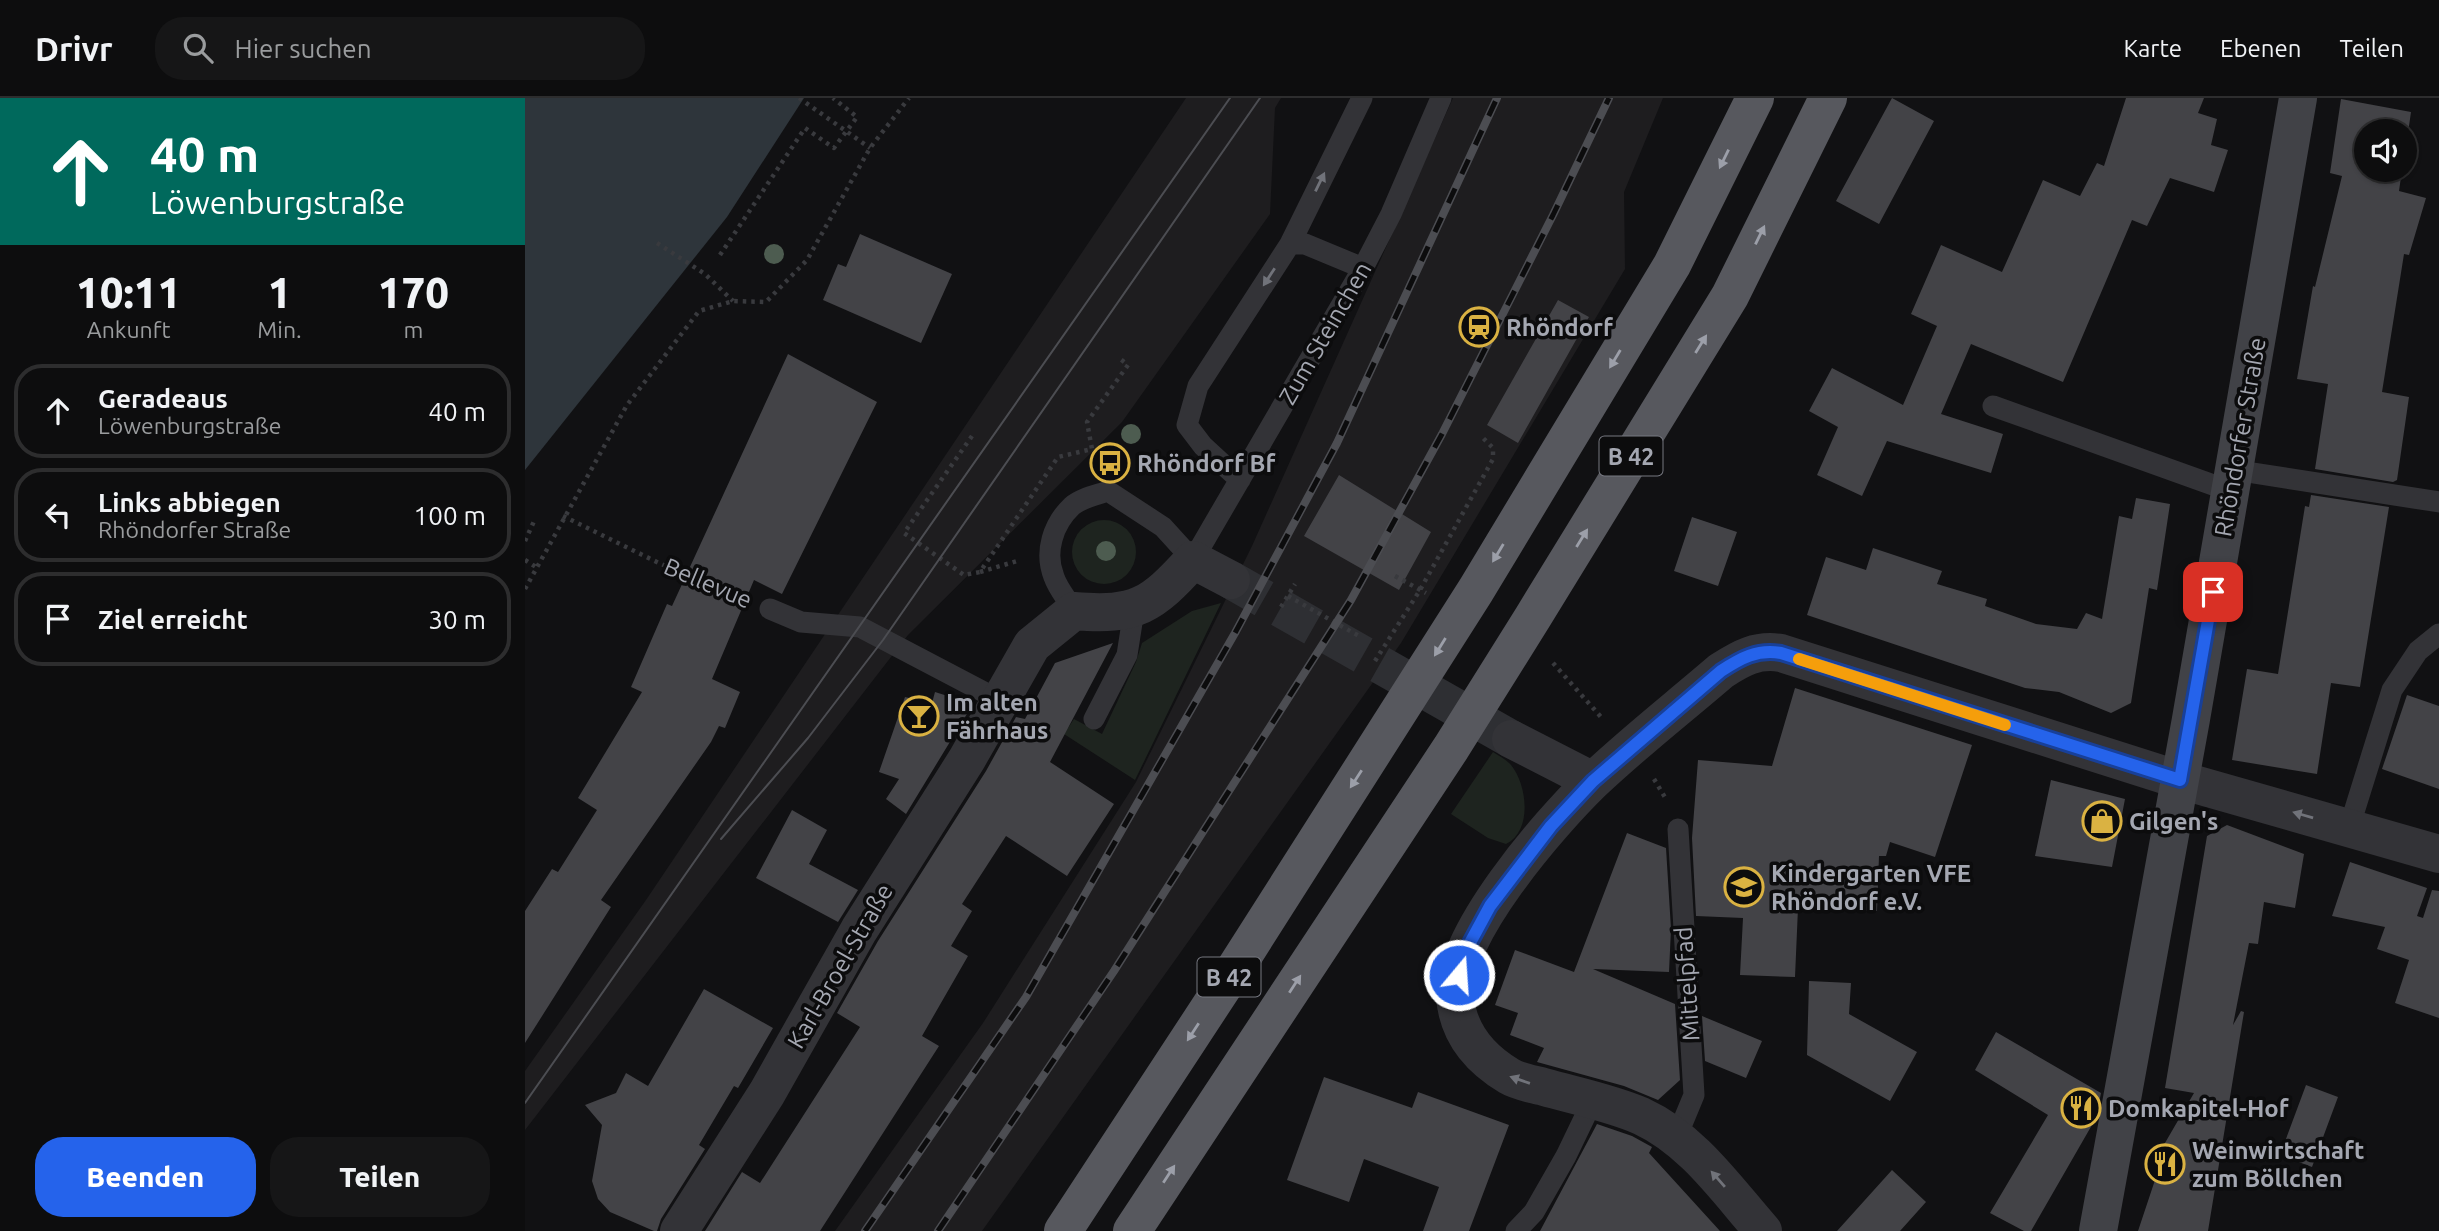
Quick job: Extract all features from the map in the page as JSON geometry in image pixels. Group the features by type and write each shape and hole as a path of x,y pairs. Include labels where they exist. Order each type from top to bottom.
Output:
{"highway":[{"name":"B 42","path":"1063,1231 1476,590 1672,265 1755,98"},
{"name":"B 42","path":"1132,1231 1451,748 1533,617 1730,296 1828,98"}],"main road":[{"name":"Rhöndorfer Straße","path":"2098,1231 2180,780 2298,98"}],"street":[{"path":"1074,611 1100,613 1134,610 1167,589 1193,561 1231,580"},
{"name":"Karl-Broel-Straße","path":"679,1231 767,1093 859,930 1033,645 1074,611"},
{"path":"1763,1231 1699,1157 1677,1136 1640,1116 1511,1078 1477,1053 1463,1029 1455,995 1464,954 1490,906 1551,826 1593,781 1721,671 1737,661 1761,651 1781,653 2180,780 2439,854"},
{"path":"1511,738 1593,781"}],"lane":[{"path":"1240,480 1203,446 1188,425 1198,386 1290,244 1362,98"},
{"name":"Zum Steinchen","path":"1193,561 1363,268 1391,214 1441,98"},
{"path":"1290,244 1305,244 1363,268"},
{"path":"1993,406 2232,481 2439,502"},
{"path":"1074,611 1054,577 1048,551 1057,525 1073,505 1091,496 1108,491 1163,527 1193,561"},
{"name":"Bellevue","path":"770,609 801,622 860,627 1000,701"},
{"path":"1094,719 1127,655 1134,610"},
{"path":"2349,828 2392,690 2418,651 2439,634"},
{"name":"Mittelpfad","path":"1677,1136 1694,1095 1678,829"},
{"path":"1516,1231 1534,1212 1566,1156 1592,1102"}],"path":[{"path":"799,98 870,148"},
{"path":"720,255 806,128 834,148 847,131 857,117 833,98"},
{"path":"525,589 563,516 627,405 699,311 733,301 766,302 807,260 870,148 909,98"},
{"path":"657,243 705,274 733,301"},
{"path":"1110,463 1092,449 1087,422 1128,365 1119,358"},
{"path":"972,436 904,533 964,575 980,572 1058,457 1092,449"},
{"path":"1374,661 1420,590 1493,459 1493,447 1481,436"},
{"name":"Bellevue","path":"563,516 661,564 770,609"},
{"path":"525,541 535,519"},
{"path":"525,560 536,567"},
{"path":"1395,576 1420,590"},
{"path":"1281,607 1295,584"},
{"path":"1288,596 1359,636"}],"shaded area":[{"path":"525,98 804,98 727,217 525,470"},
{"path":"1186,98 1281,98 1275,108 1270,214 1122,422 908,635 525,1130 525,1071 646,900"},
{"path":"1453,98 1663,98 1624,192 1625,269 1401,643 982,1231 835,1231 983,1023 1136,782 1252,546"},
{"path":"1104,520 1127,529 1136,552 1127,575 1104,584 1081,575 1072,552 1081,529"},
{"path":"1221,603 1135,780 1064,734 1074,719 1102,734 1136,662 1142,643 1192,611"},
{"path":"1493,752 1511,765 1524,795 1524,818 1520,829 1515,838 1506,844 1488,838 1451,814"}],"building":[{"path":"1892,98 1934,121 1879,224 1836,201"},
{"path":"2126,98 2204,98 2198,113 2217,119 2211,145 2228,150 2214,192 2170,178 2147,226 2132,220 2063,382 1971,344 1941,414 2003,434 1991,473 1887,441 1862,496 1817,475 1838,427 1809,411 1832,368 1903,405 1937,326 1911,314 1941,245 2002,272 2043,180 2080,196 2097,163 2104,166"},
{"path":"2341,99 2411,112 2410,119 2354,119 2354,182 2400,182 2399,191 2426,198 2409,255 2404,254 2382,392 2409,397 2397,480 2393,482 2315,469 2328,384 2297,379 2313,286 2315,287 2342,176 2330,173"},
{"path":"860,234 952,274 921,343 823,300 838,264 846,267"},
{"path":"1558,300 1589,317 1518,443 1487,425"},
{"path":"788,354 877,402 782,594 754,580 712,679 740,692 725,728 719,726 711,742 601,900 611,907 525,1043 525,911 552,869 558,872 597,810 578,798 642,692 631,687 667,604 672,606"},
{"path":"1339,475 1431,532 1399,590 1304,536"},
{"path":"2311,495 2389,507 2360,687 2331,683 2317,774 2232,760 2247,669 2278,674 2305,506 2309,507"},
{"path":"2136,498 2170,504 2157,590 2149,588 2131,703 2111,713 2059,692 2025,688 1807,615 1826,557 1866,570 1873,548 1942,571 1937,584 1987,599 1985,606 2036,624 2077,629 2086,613 2102,619 2119,516 2132,519"},
{"path":"1692,517 1737,532 1718,586 1674,571"},
{"path":"1113,643 1050,762 1114,804 1067,876 1006,836 962,904 972,911 951,946 968,956 922,1036 939,1046 820,1231 705,1231 742,1172 760,1183 860,1027 837,1013 878,941 986,771 1016,717 1025,719 1055,663"},
{"path":"1795,688 1972,745 1935,857 1890,842 1886,856 1879,856 1877,911 1798,908 1795,977 1740,975 1743,918 1696,916 1692,838 1698,760 1772,766"},
{"path":"935,692 973,704 906,814 886,799 899,779 879,772 905,697 932,703"},
{"path":"2407,695 2439,706 2439,789 2382,769"},
{"path":"2051,780 2125,799 2112,867 2035,856"},
{"path":"792,810 827,830 809,864 858,890 838,922 756,878"},
{"path":"2227,825 2304,854 2295,908 2264,902 2258,944 2249,943 2233,1025 2241,1011 2244,1012 2208,1231 2138,1231 2158,1171 2151,1167 2194,1093 2165,1088 2207,836"},
{"path":"1627,833 1666,848 1671,929 1669,972 1593,969 1675,1004 1680,1080 1658,1100 1624,1086 1537,1062 1544,1048 1510,1035 1518,1013 1495,1005 1515,950 1574,972"},
{"path":"2350,862 2427,888 2417,916 2423,918 2432,890 2439,891 2439,1018 2395,1003 2409,960 2377,949 2385,927 2332,916"},
{"path":"1809,981 1851,983 1849,1014 1917,1052 1890,1101 1807,1055"},
{"path":"704,989 773,1028 738,1088 734,1086 699,1145 705,1149 661,1219 657,1231 654,1231 610,1212 598,1199 592,1181 602,1125 585,1105 616,1093 626,1073 648,1086"},
{"path":"1702,1016 1762,1041 1746,1078 1705,1061"},
{"path":"1996,1032 2101,1093 2096,1118 2031,1231 2024,1231 1990,1213 2048,1115 1975,1070"},
{"path":"1324,1077 1412,1108 1418,1092 1509,1125 1469,1231 1423,1231 1439,1187 1364,1159 1349,1202 1287,1180"},
{"path":"2306,1085 2338,1097 2312,1167 2280,1155"},
{"path":"1597,1124 1632,1136 1652,1147 1649,1153 1720,1231 1540,1231"},
{"path":"1892,1170 1926,1202 1900,1231 1837,1231"}],"tunnel":[{"path":"1231,580 1511,739"}],"tram line":[{"path":"525,1103 1230,98"},
{"path":"721,839 808,738 883,640 1260,98"}],"railway":[{"path":"865,1231 1026,997 1235,633 1337,443 1497,98"},
{"path":"938,1231 1114,971 1351,600 1442,434 1609,98"}],"slow traffic":[{"path":"1799,659 2005,725"}],"place":[{"name":"Rhöndorf","path":"1479,327"},
{"name":"Rhöndorf Bf","path":"1110,463"},
{"name":"Im alten Fährhaus","path":"919,716"},
{"name":"Gilgen's","path":"2102,821"},
{"name":"Kindergarten VFE Rhöndorf e.V.","path":"1744,887"},
{"name":"Domkapitel-Hof","path":"2081,1108"},
{"name":"Weinwirtschaft zum Böllchen","path":"2165,1164"}],"route":[{"path":"1459,975 1464,954 1490,906 1551,826 1593,781 1721,671 1737,661 1761,651 1781,653 2180,780 2213,592"}]}
